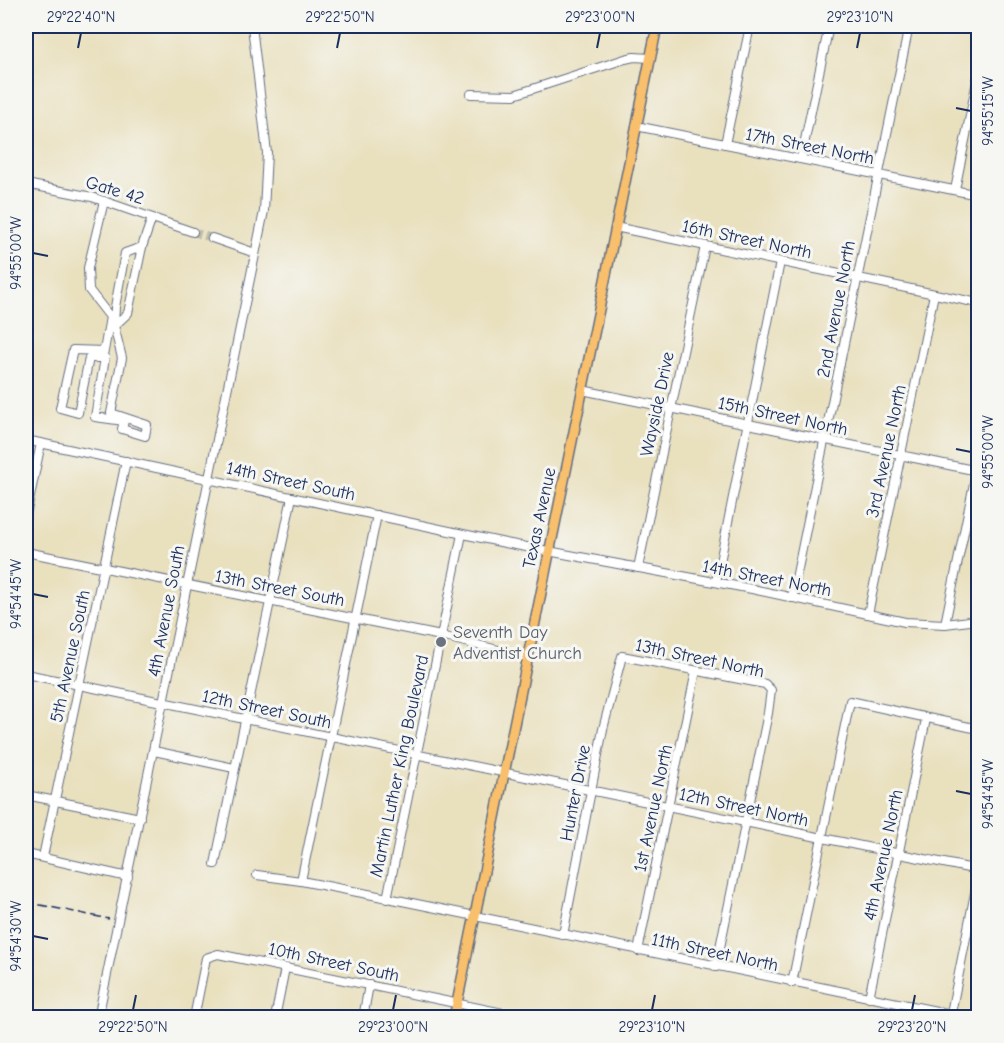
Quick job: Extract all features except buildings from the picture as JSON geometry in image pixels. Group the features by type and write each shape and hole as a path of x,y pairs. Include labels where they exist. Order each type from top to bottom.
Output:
{"main road":[{"name":"Texas Avenue","path":"454,1017 657,26"}],"street":[{"name":"4th Avenue South","path":"98,1017 264,211 267,153 252,26"},
{"path":"725,144 750,26"},
{"path":"801,159 829,26"},
{"name":"2nd Avenue North","path":"792,598 909,26"},
{"path":"471,94 514,95 625,59 650,58"},
{"path":"955,190 978,76"},
{"name":"17th Street North","path":"636,126 978,195"},
{"name":"Gate 42","path":"26,184 104,201 193,232"},
{"path":"104,201 88,268 88,290 110,317 108,336 104,351 73,350 60,408 78,414 88,358 105,358 95,417 124,421 122,429 145,435 147,425 111,412 122,358 114,326 115,307 125,252 142,247"},
{"path":"114,326 128,313 142,247 152,218"},
{"name":"16th Street North","path":"615,227 978,303"},
{"path":"212,238 255,253"},
{"name":"Wayside Drive","path":"638,568 705,246"},
{"path":"716,582 780,262"},
{"name":"3rd Avenue North","path":"868,614 934,294"},
{"name":"15th Street North","path":"582,390 978,469"},
{"name":"14th Street South","path":"26,440 549,551"},
{"path":"26,516 40,443"},
{"name":"5th Avenue South","path":"43,857 126,461"},
{"path":"945,624 978,469"},
{"path":"215,864 292,497"},
{"path":"302,881 377,515"},
{"name":"Martin Luther King Boulevard","path":"387,899 462,534"},
{"name":"14th Street North","path":"549,551 716,582 905,622 945,624 978,620"},
{"name":"13th Street South","path":"26,552 441,636 527,657"},
{"name":"13th Street North","path":"622,658 622,656 765,684 771,691 745,822"},
{"name":"Hunter Drive","path":"563,936 603,729 622,658"},
{"name":"1st Avenue North","path":"638,951 696,671"},
{"name":"12th Street South","path":"26,674 504,773"},
{"path":"792,982 850,701 978,729"},
{"name":"4th Avenue North","path":"869,998 926,719"},
{"path":"154,751 234,768"},
{"name":"12th Street North","path":"504,773 978,870"},
{"path":"26,795 140,818"},
{"path":"716,967 745,822"},
{"path":"26,854 128,878"},
{"name":"11th Street North","path":"257,875 302,881 950,1016"},
{"path":"950,1016 978,878"},
{"name":"10th Street South","path":"194,1017 206,957 218,954 527,1017"},
{"path":"275,1017 285,968"},
{"path":"363,1017 369,985"}],"tunnel":[{"path":"193,232 212,238"}],"railway":[{"path":"26,902 109,919"}],"place":[{"name":"Seventh Day Adventist Church","path":"441,642"}]}
